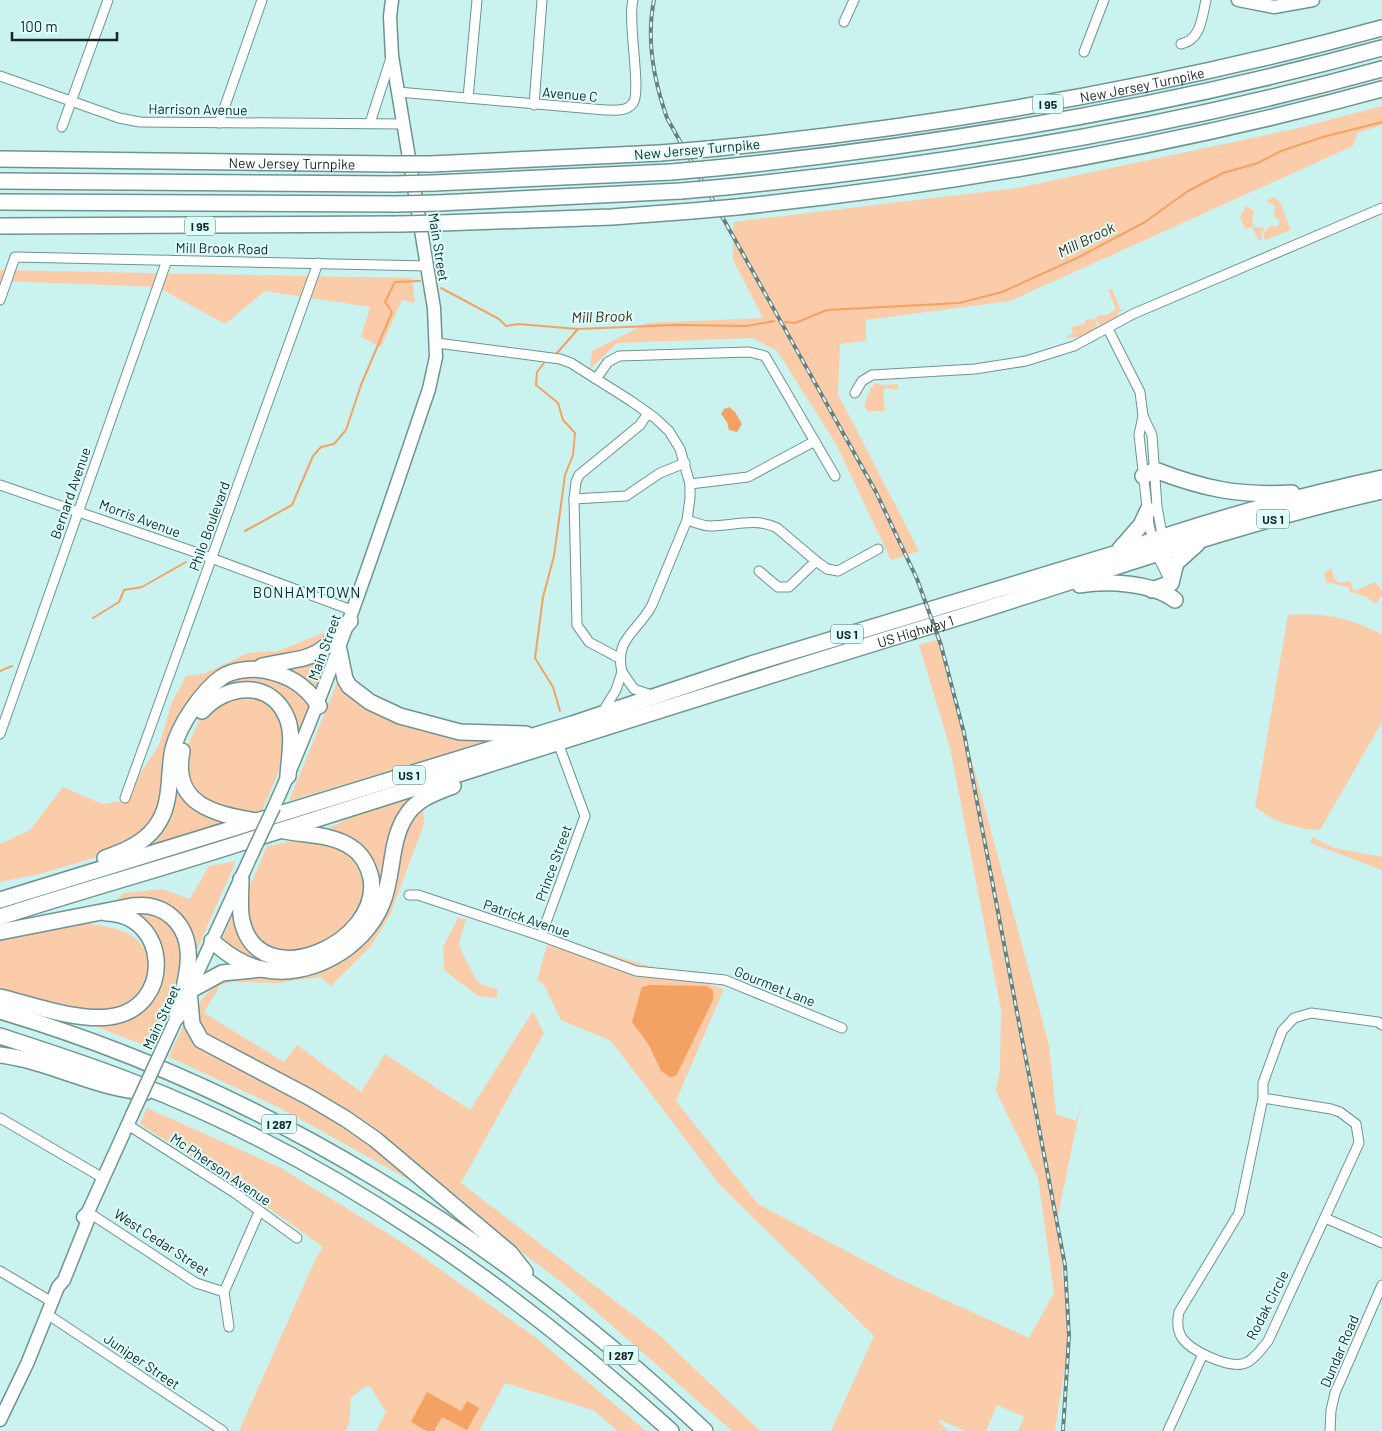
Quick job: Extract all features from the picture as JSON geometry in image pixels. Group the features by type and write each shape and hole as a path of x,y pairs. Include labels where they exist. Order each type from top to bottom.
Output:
{"highway":[{"name":"New Jersey Turnpike","path":"0,158 431,164 708,149 888,129 1045,105 1196,74 1382,28"},
{"name":"New Jersey Turnpike","path":"0,181 393,184 599,178 716,168 890,149 1048,124 1200,94 1382,48"},
{"name":"I 95","path":"0,202 396,204 726,188 895,168 1050,144 1212,111 1382,69"},
{"name":"I 95","path":"0,226 400,224 612,217 692,211 895,188 1055,164 1208,133 1382,89"},
{"path":"1149,473 1195,485 1248,494 1318,492"},
{"name":"US 1","path":"1159,545 1318,492 1382,478"},
{"name":"US 1","path":"5,897 59,883 260,822 542,733 760,661 1114,554 1159,545 1205,539 1382,491"},
{"path":"1114,554 1129,541 1141,525 1148,510"},
{"path":"1152,590 1171,583 1176,563 1205,539"},
{"name":"US Highway 1","path":"558,742 780,671 1028,596 1159,545"},
{"path":"1028,596 1093,583 1126,584 1164,592 1175,600"},
{"path":"59,883 68,871 122,852 152,832 163,815 172,754 183,722 208,691 223,677 252,668 310,658 328,646 352,616"},
{"path":"339,650 345,679 354,691 400,716 460,732 542,733"},
{"path":"252,668 290,677 312,695 319,706"},
{"path":"260,822 214,813 196,802 186,789 181,774 181,755 187,735 196,718 220,694 249,689 266,695 278,705 289,725 288,776"},
{"name":"US 1","path":"0,917 280,831 558,742"},
{"path":"481,767 475,778 426,797 409,811 398,832 382,905 372,923 351,945 333,957 312,966 286,970 262,969 222,973 189,991 192,1024 201,1040 309,1097 376,1140 510,1253 534,1284"},
{"path":"241,879 241,914 246,934 262,951 277,958 291,959 317,953 344,937 359,922 369,903 372,884 367,866 358,852 341,841 280,831"},
{"path":"0,932 132,906 149,906 163,910 181,926 187,939 189,960 177,1017"},
{"path":"0,997 88,1018 120,1015 137,1007 148,994 155,981 156,958 152,943 144,931 128,919 113,913 94,913"},
{"path":"212,941 232,957 262,969"},
{"name":"I 287","path":"0,1011 136,1058 282,1125 401,1193 468,1237 534,1284 598,1335 705,1431"},
{"name":"I 287","path":"0,1036 159,1092 300,1161 426,1237 533,1314 584,1354 671,1431"},
{"path":"0,1055 88,1078 122,1090 159,1092"}],"main road":[{"name":"Main Street","path":"0,1420 27,1364 58,1287 64,1280 88,1220 88,1212 103,1178 319,706 352,616 429,389 437,343 428,266 392,56 390,17 392,0"},
{"path":"1238,0 1262,6 1313,0"}],"street":[{"path":"62,127 108,0"},
{"path":"219,123 262,0"},
{"path":"468,98 477,0"},
{"path":"534,105 542,0"},
{"name":"Avenue C","path":"398,92 534,105 611,110 626,109 632,105 637,91 633,68 633,0"},
{"path":"844,22 854,0"},
{"path":"1084,52 1104,0"},
{"path":"1181,44 1190,43 1195,36 1206,0"},
{"path":"370,123 392,56"},
{"name":"Harrison Avenue","path":"0,76 129,120 219,123 403,124"},
{"path":"855,393 862,381 872,375 975,369 1026,361 1074,346 1133,314 1382,208"},
{"name":"Mill Brook Road","path":"0,300 15,257 428,266"},
{"name":"Bernard Avenue","path":"0,734 166,260"},
{"name":"Philo Boulevard","path":"125,798 318,263"},
{"path":"1108,329 1140,392 1143,416 1152,435 1148,510 1171,583"},
{"path":"437,343 560,359 596,379 648,413 662,424 675,440 685,463 690,484 687,520 652,605 646,616 630,634 619,658 622,672 634,689 656,696"},
{"path":"596,379 608,362 619,356 749,352 766,356 835,476"},
{"path":"619,658 589,642 577,625 574,499 576,482 579,475 640,425 648,413"},
{"path":"690,484 748,477 815,440"},
{"path":"574,499 626,496 660,473 685,463"},
{"path":"1149,473 1156,507 1159,545"},
{"name":"Morris Avenue","path":"0,484 212,558 352,616"},
{"path":"687,520 709,526 750,522 770,524 816,561 828,569 838,571 878,549"},
{"path":"759,571 778,587 789,587 816,561"},
{"path":"601,714 616,690 622,672"},
{"path":"542,733 550,734 558,742"},
{"name":"Prince Street","path":"541,936 585,816 558,742"},
{"name":"Patrick Avenue","path":"409,895 418,895 541,936 636,972"},
{"name":"Gourmet Lane","path":"636,972 725,980 842,1028"},
{"name":"Rodak Circle","path":"1263,1098 1331,1109 1350,1118 1358,1129 1359,1143 1268,1341 1247,1362 1240,1364 1223,1362 1189,1346 1182,1338 1177,1322 1179,1312 1239,1213 1263,1098 1263,1084 1282,1031 1294,1018 1311,1013 1378,1022 1382,1025"},
{"path":"0,1118 103,1178"},
{"name":"Mc Pherson Avenue","path":"130,1120 297,1238"},
{"name":"West Cedar Street","path":"88,1212 196,1283 224,1292"},
{"path":"229,1327 224,1292 259,1212"},
{"path":"1325,1218 1382,1243"},
{"name":"Juniper Street","path":"0,1271 223,1431"},
{"name":"Dundar Road","path":"1330,1431 1331,1410 1335,1393 1382,1285"},
{"path":"1171,1430 1203,1354"}],"shaded area":[{"path":"1382,106 1382,125 1357,133 1353,146 1010,301 866,320 866,341 840,344 838,394 919,551 891,560 836,444 777,351 753,338 617,343 590,369 592,351 647,323 763,318 733,260 733,222 1017,188 1294,129"},
{"path":"1274,197 1280,202 1291,230 1265,240 1263,234 1271,225 1275,227 1279,225 1279,220 1274,216 1275,206 1266,201"},
{"path":"1246,206 1254,211 1252,219 1254,227 1265,228 1261,234 1262,240 1259,241 1252,227 1245,229 1240,217"},
{"path":"0,270 412,278 415,303 402,300 381,347 361,337 370,307 265,291 225,324 157,287 0,281"},
{"path":"1112,289 1120,309 1125,309 1118,313 1118,316 1100,327 1096,318 1099,315 1107,315 1116,309 1108,290"},
{"path":"1095,319 1098,328 1079,337 1068,338 1067,336 1073,334 1071,327 1084,324 1086,320"},
{"path":"875,383 883,385 898,384 898,390 887,388 883,390 885,411 868,411 864,406 870,389"},
{"path":"729,407 735,412 742,424 737,432 729,430 727,422 721,414 724,409"},
{"path":"1331,568 1335,580 1341,583 1350,581 1354,591 1375,582 1382,591 1382,595 1376,604 1366,597 1349,591 1350,588 1326,582 1324,574"},
{"path":"1312,614 1348,620 1382,635 1382,722 1320,830 1286,824 1270,817 1255,807 1288,615"},
{"path":"323,633 333,633 310,651 255,663 192,701 158,816 120,850 40,874 0,882 0,844 30,830 63,787 102,804 122,801 159,745 172,702 186,676 203,674 248,653 278,651"},
{"path":"939,639 1049,1045 1056,1114 1076,1121 1081,1104 1057,1220 1063,1246 1062,1275 1070,1312 1067,1354 1055,1431 1018,1431 1024,1417 997,1405 986,1431 965,1431 940,1420 939,1422 949,1431 831,1431 874,1336 720,1185 611,1041 561,1020 544,985 537,980 547,945 587,956 590,948 724,989 676,1101 758,1204 897,1278 1029,1338 1054,1293 1038,1178 996,1091 1000,1069 1001,1010 950,748 919,645"},
{"path":"330,652 315,692 271,668"},
{"path":"243,675 273,677 289,683 304,694 311,703 295,741 290,713 242,683 222,686"},
{"path":"339,678 347,695 367,708 423,732 491,740 289,801"},
{"path":"249,694 269,702 280,714 285,727 285,741 283,756 273,787 261,812 245,814 202,801 187,778 187,747 201,717 213,705"},
{"path":"175,768 183,788 192,803 205,814 226,823 136,851 154,835"},
{"path":"426,793 388,845 376,900 372,864 324,830 356,815"},
{"path":"423,803 424,824 390,915 371,946 331,986 320,977 277,983 231,982 220,985 204,1013 284,1062 297,1045 361,1092 385,1054 470,1110 533,1011 544,1033 461,1183 658,1334 760,1431 732,1431 569,1288 491,1229 491,1226 365,1121 207,1035 196,1019 199,1003 218,981 374,928 404,829"},
{"path":"1312,837 1334,848 1382,857 1382,870 1310,843"},
{"path":"305,839 322,840 355,856 367,883 363,907 336,937 295,955 268,950 248,929 247,893 267,846"},
{"path":"236,861 191,963 177,914 112,904 124,893 162,889 190,899 209,866"},
{"path":"238,903 239,925 292,965 250,962 221,941"},
{"path":"127,912 150,912 171,923 184,947 177,995 152,1048 94,1026 93,1022 150,1003 158,989 162,974"},
{"path":"458,918 466,919 459,943 463,955 476,979 482,985 497,989 497,998 478,996 444,970 443,947"},
{"path":"78,923 123,931 136,939 144,949 148,960 145,982 130,1000 120,1006 96,1012 69,1010 0,993 0,939"},
{"path":"651,985 706,986 713,990 713,1000 676,1076 670,1077 661,1071 649,1045 632,1022 642,987"},
{"path":"184,1024 189,1036 202,1049 285,1091 357,1131 422,1187 280,1108 169,1057"},
{"path":"147,1108 281,1168 403,1243 535,1337 646,1431 618,1431 593,1410 505,1383 479,1431 376,1431 386,1412 370,1386 364,1387 351,1398 349,1424 345,1431 239,1431 316,1258 323,1247 242,1189 140,1124"},
{"path":"427,1392 461,1411 467,1401 479,1408 467,1430 442,1417 434,1431 427,1431 411,1422"}],"waterway":[{"name":"Mill Brook","path":"785,322 795,323 827,310 959,303 1002,292 1077,258 1145,222 1188,191 1223,173 1258,163 1281,151 1323,137 1382,122"},
{"name":"Mill Brook","path":"245,531 292,505 313,456 321,447 334,444 346,430 361,385 392,312 385,302 395,282 420,281"},
{"name":"Mill Brook","path":"441,288 499,319 506,326 518,324 578,329 674,325 747,326 774,321"},
{"path":"557,353 578,329"},
{"path":"544,363 537,372 536,385 558,403 563,420 575,433 573,455 565,475 554,556 543,597 535,658 553,687 560,711"},
{"name":"Mill Brook","path":"93,618 119,602 124,590 142,587 186,562"},
{"name":"Mill Brook","path":"0,671 12,666"}],"railway":[{"path":"654,0 651,45 658,89 667,118 876,492 917,579 941,645 964,733 1065,1265 1069,1336 1063,1431"}],"district":[{"name":"BONHAMTOWN","path":"307,592"}]}
